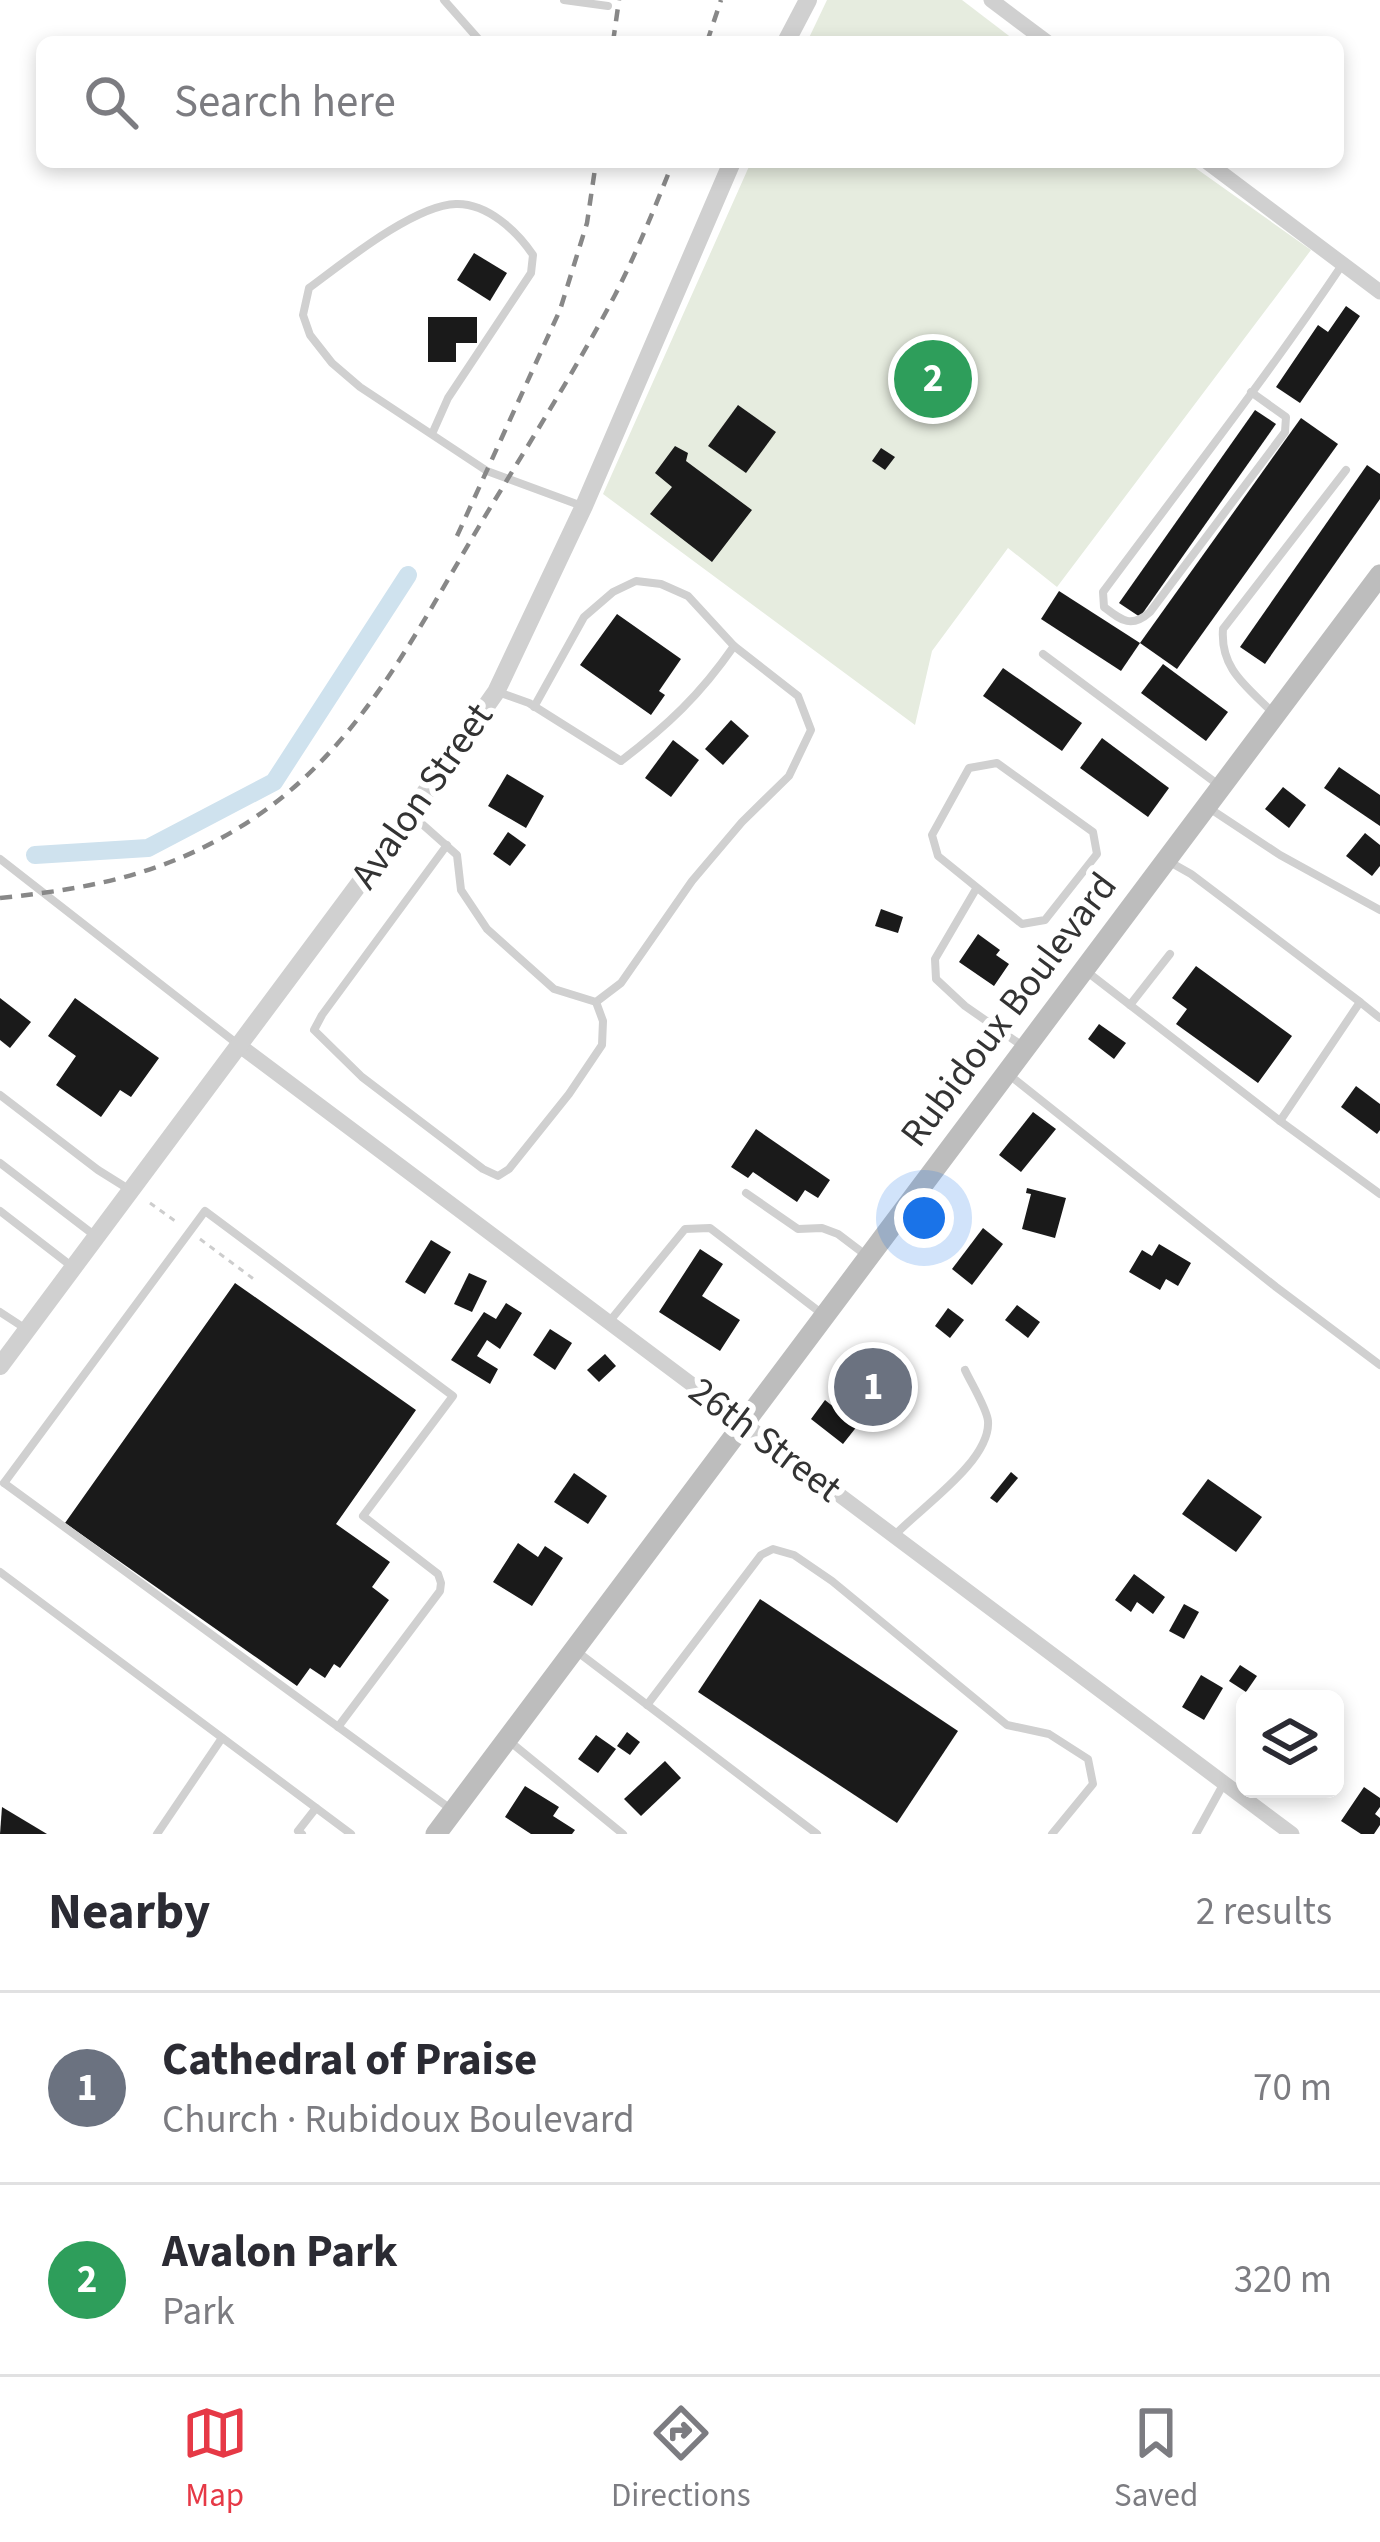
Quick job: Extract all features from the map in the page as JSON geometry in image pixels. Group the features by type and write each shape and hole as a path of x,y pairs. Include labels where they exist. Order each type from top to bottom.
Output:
{"main road":[{"name":"Rubidoux Boulevard","path":"436,1834 1380,575"}],"street":[{"path":"789,36 808,0"},
{"path":"991,0 1039,36"},
{"name":"Avalon Street","path":"4,1352 27,1329 240,1046 496,692 584,506 729,168"},
{"path":"1215,168 1380,292"},
{"name":"26th Street","path":"240,1046 1292,1834"}],"lane":[{"path":"444,0 476,36"},
{"path":"564,0 608,7"},
{"path":"432,434 448,398 530,273 533,255 524,241 485,209 456,204 422,214 391,231 309,288 303,315 310,335 360,387 487,471 584,506"},
{"path":"1251,392 1286,417 1285,432 1150,612 1132,623 1122,621 1104,607 1102,592 1342,263"},
{"path":"1276,715 1225,659 1223,629 1346,470"},
{"path":"534,706 584,616 613,592 636,581 661,584 688,596 734,646 798,696 811,730 789,776 692,881 621,983 596,1002"},
{"path":"496,692 534,706 621,761 656,735 706,686 734,646"},
{"path":"1043,654 1221,787"},
{"path":"997,763 1093,832 1096,854 1045,920 1022,924 976,888 938,856 932,835 969,768 997,763"},
{"path":"1207,806 1280,855 1380,910"},
{"path":"411,814 458,855 461,890 487,929 554,989 596,1002"},
{"path":"447,845 314,1030 362,1077 498,1176 509,1169 569,1094 602,1045 603,1021 596,1002"},
{"path":"0,859 240,1046"},
{"path":"1166,860 1380,1018"},
{"path":"976,888 935,959 936,979 964,1006 1025,1048"},
{"path":"1130,1005 1170,954"},
{"path":"1084,969 1380,1194"},
{"path":"1280,1121 1360,1002"},
{"path":"1006,1073 1380,1365"},
{"path":"0,1095 131,1191"},
{"path":"0,1163 97,1237"},
{"path":"746,1193 798,1229 822,1228 838,1234 868,1257"},
{"path":"0,1211 74,1268"},
{"path":"338,1727 440,1591 438,1574 363,1516 453,1396 205,1211 2,1481 338,1727 453,1811"},
{"path":"608,1323 685,1229 710,1228 824,1315"},
{"path":"0,1312 27,1329"},
{"path":"894,1536 959,1476 983,1445 988,1420 965,1370"},
{"path":"647,1705 761,1555 773,1549 794,1555 1007,1726 1049,1734 1088,1759 1093,1784 1052,1834"},
{"path":"0,1572 351,1834"},
{"path":"574,1649 817,1834"},
{"path":"158,1834 222,1738"},
{"path":"506,1739 623,1834"},
{"path":"1196,1834 1224,1783"},
{"path":"302,1834 298,1831 316,1808"}],"path":[{"path":"150,1203 255,1280"}],"shaded area":[{"path":"827,0 962,0 1009,36 810,36"},
{"path":"748,168 1195,168 1311,250 1057,587 1008,548 932,651 915,725 603,494"}],"building":[{"path":"474,253 507,273 490,301 457,280"},
{"path":"1346,306 1360,316 1300,403 1276,387 1318,325 1328,332"},
{"path":"428,317 477,317 477,343 456,343 456,362 428,362"},
{"path":"738,405 776,432 746,473 708,446"},
{"path":"1255,410 1276,424 1140,617 1119,603"},
{"path":"1301,418 1338,444 1177,669 1140,643"},
{"path":"675,446 688,453 686,461 752,510 712,562 650,514 672,487 655,473"},
{"path":"881,448 895,457 885,470 872,461"},
{"path":"1367,465 1380,474 1380,499 1265,664 1240,647"},
{"path":"1059,591 1140,643 1121,671 1041,619"},
{"path":"617,614 681,659 659,691 665,695 651,715 580,665"},
{"path":"1163,664 1228,712 1206,741 1141,693"},
{"path":"1003,668 1082,723 1062,751 983,696"},
{"path":"731,720 749,736 723,765 705,749"},
{"path":"1102,738 1169,788 1148,817 1080,768"},
{"path":"673,740 699,760 671,797 645,778"},
{"path":"1339,767 1380,795 1380,826 1324,788"},
{"path":"507,774 544,796 526,828 488,806"},
{"path":"1283,787 1306,805 1289,828 1265,809"},
{"path":"508,832 526,845 510,866 493,854"},
{"path":"1365,833 1380,845 1380,866 1372,876 1346,856"},
{"path":"881,909 903,917 898,933 875,926"},
{"path":"978,934 1000,950 996,955 1009,964 994,986 959,962"},
{"path":"1196,966 1292,1036 1258,1083 1176,1024 1187,1009 1172,998"},
{"path":"0,998 31,1022 10,1048 0,1040"},
{"path":"75,998 159,1058 131,1097 120,1090 101,1117 56,1085 76,1056 48,1036"},
{"path":"1099,1024 1126,1043 1114,1059 1088,1039"},
{"path":"1356,1086 1380,1104 1377,1134 1341,1107"},
{"path":"1033,1112 1056,1129 1021,1172 999,1155"},
{"path":"756,1129 830,1180 818,1198 805,1190 797,1202 753,1172 748,1178 731,1167"},
{"path":"1027,1188 1066,1198 1055,1238 1022,1229 1031,1194 1026,1193"},
{"path":"983,1228 1003,1244 972,1285 952,1269"},
{"path":"431,1240 451,1252 425,1294 405,1282"},
{"path":"1159,1244 1191,1263 1178,1286 1166,1279 1160,1290 1129,1272 1142,1250 1152,1256"},
{"path":"700,1249 723,1264 702,1296 740,1320 720,1351 659,1312"},
{"path":"469,1273 487,1281 472,1312 454,1304"},
{"path":"235,1283 416,1410 336,1524 390,1562 372,1587 389,1600 340,1668 334,1664 325,1678 310,1668 297,1686 65,1523"},
{"path":"506,1303 522,1313 500,1349 487,1340 477,1356 498,1369 490,1384 451,1360 484,1312 496,1319"},
{"path":"1017,1305 1040,1322 1028,1338 1005,1320"},
{"path":"948,1308 964,1320 950,1338 935,1326"},
{"path":"550,1329 572,1343 555,1370 533,1355"},
{"path":"605,1354 616,1366 599,1382 587,1370"},
{"path":"845,1395 859,1405 849,1418 858,1425 843,1444 811,1419 825,1400 835,1408"},
{"path":"1011,1472 1018,1478 997,1503 990,1498"},
{"path":"574,1473 607,1496 588,1524 554,1502"},
{"path":"1208,1479 1262,1517 1236,1552 1182,1514"},
{"path":"518,1543 538,1557 545,1546 563,1558 532,1606 493,1582"},
{"path":"1134,1574 1165,1597 1153,1614 1137,1602 1131,1612 1115,1600"},
{"path":"760,1599 958,1731 897,1823 698,1692"},
{"path":"1184,1604 1199,1612 1184,1639 1169,1631"},
{"path":"1240,1665 1257,1676 1247,1690 1229,1681"},
{"path":"1201,1675 1223,1688 1204,1720 1182,1707"},
{"path":"627,1732 640,1742 630,1755 617,1746"},
{"path":"596,1735 616,1749 598,1773 578,1759"},
{"path":"665,1761 681,1778 641,1816 624,1799"},
{"path":"525,1786 559,1807 553,1816 575,1830 572,1834 531,1834 505,1817"},
{"path":"1364,1787 1380,1798 1375,1814 1380,1825 1374,1834 1361,1834 1341,1821"},
{"path":"2,1807 47,1834 0,1834"}],"waterway":[{"path":"35,855 148,848 274,782 408,575"}],"railway":[{"path":"614,36 619,0"},
{"path":"709,36 721,0"},
{"path":"457,536 560,310 587,223 595,168"},
{"path":"0,898 102,882 196,851 257,816 327,755 410,644 566,382 623,279 671,168"}],"place":[{"name":"Avalon Park","path":"933,379"},
{"name":"Cathedral of Praise","path":"873,1387"}]}
